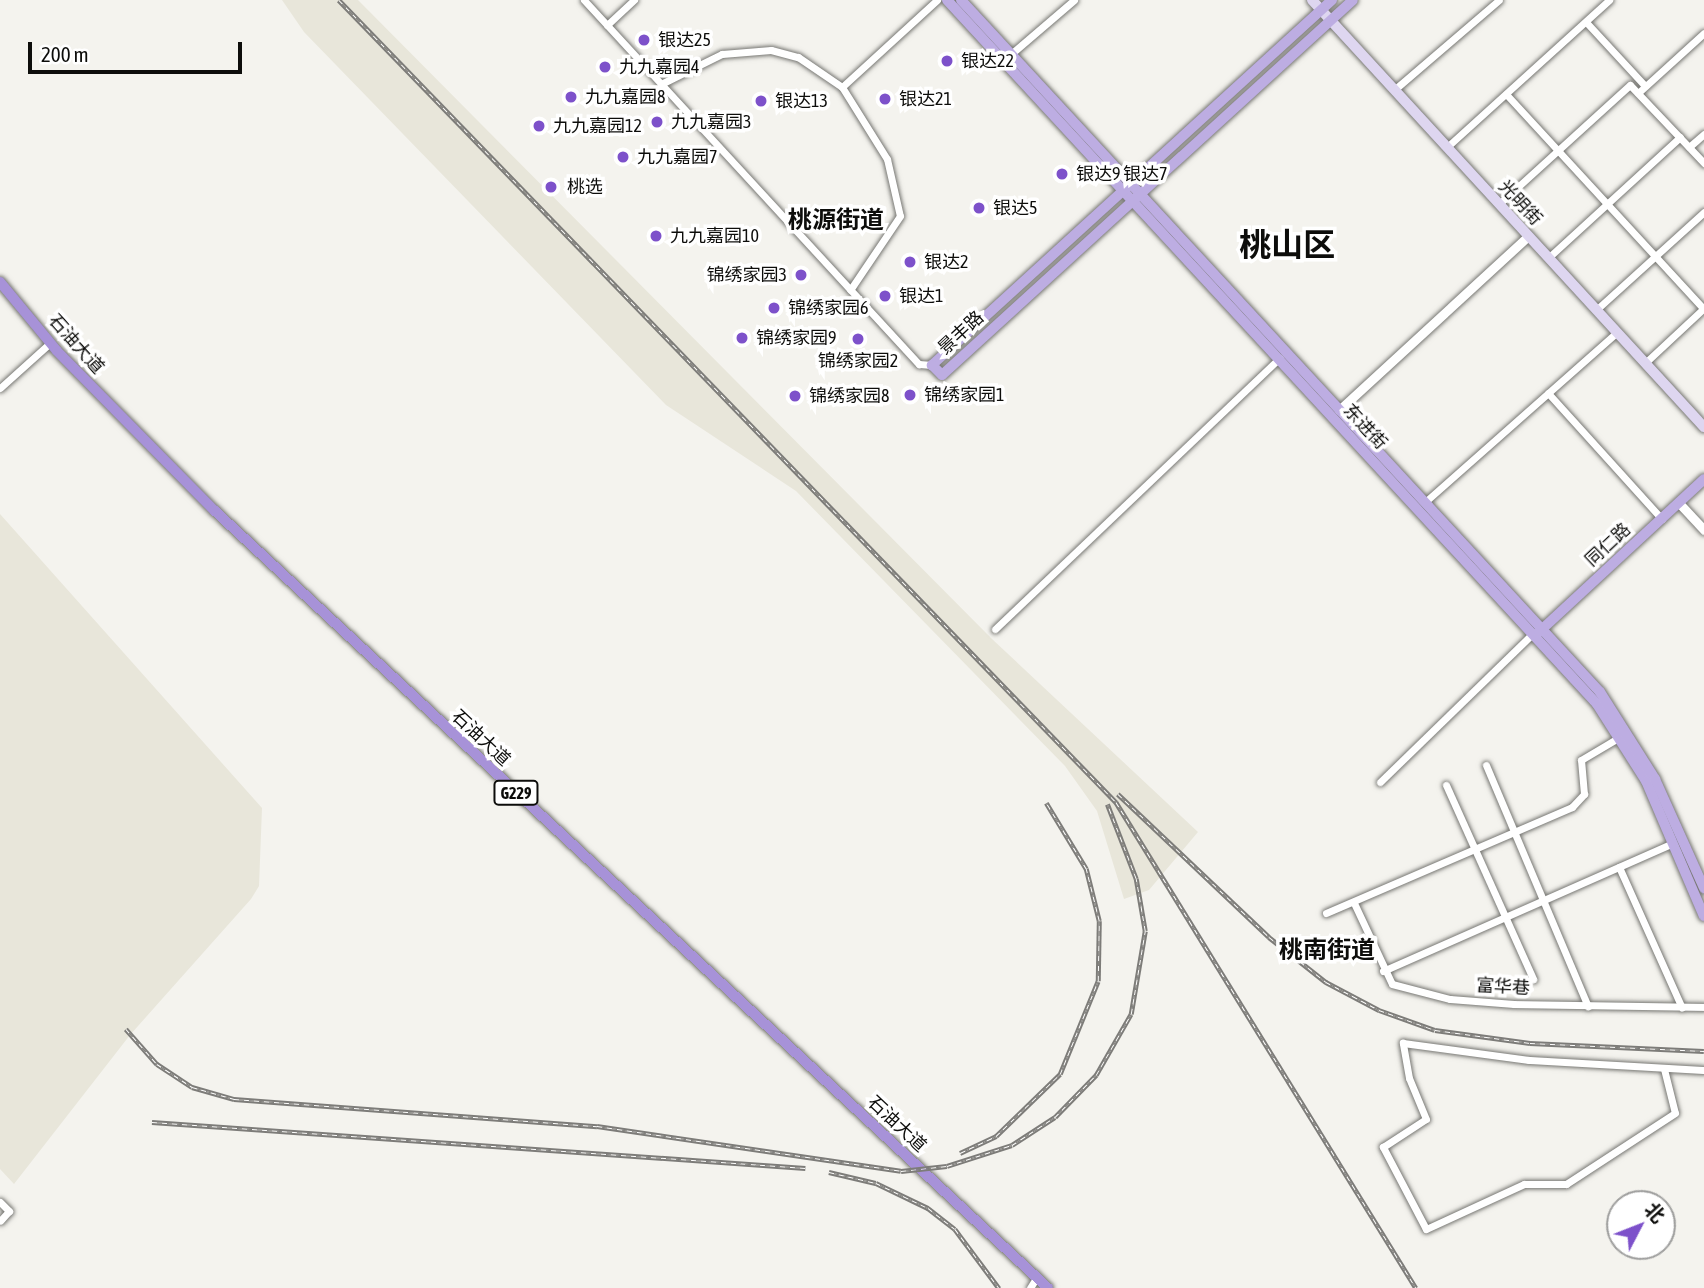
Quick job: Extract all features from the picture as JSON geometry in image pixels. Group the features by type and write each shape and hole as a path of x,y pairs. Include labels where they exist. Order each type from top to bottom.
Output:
{"highway":[{"name":"石油大道","path":"0,282 50,343 215,511 1033,1284 1048,1288"}],"main road":[{"name":"东进街","path":"947,0 1121,193 1282,357 1540,634 1600,692 1643,758 1704,888"},
{"name":"东进街","path":"961,0 1139,194 1282,357 1339,410 1425,502 1540,634 1618,737 1672,843 1704,916"},
{"name":"光明街","path":"1312,0 1704,427"},
{"name":"景丰路","path":"1332,0 932,365 942,375 1353,0"},
{"name":"同仁路","path":"1540,634 1681,505 1704,480"},
{"name":"同仁路","path":"1540,634 1662,519 1704,488"}],"street":[{"path":"584,0 919,365 932,365"},
{"path":"607,25 634,0"},
{"path":"842,87 937,0"},
{"path":"1011,54 1074,0"},
{"path":"1394,90 1499,0"},
{"path":"1447,147 1609,0"},
{"path":"1586,22 1645,86"},
{"path":"1638,93 1704,33"},
{"path":"661,84 722,54 771,50 799,57 842,87 887,159 900,216 850,290"},
{"path":"1499,204 1630,86 1704,163"},
{"path":"1506,94 1704,309 1645,363"},
{"path":"1689,147 1704,134"},
{"path":"1548,258 1680,137"},
{"path":"1596,310 1704,212"},
{"path":"1339,410 1528,236"},
{"path":"1425,502 1617,332"},
{"path":"0,388 50,343"},
{"path":"995,629 1282,357"},
{"path":"1548,393 1662,519"},
{"path":"1681,505 1704,530"},
{"path":"1380,782 1540,634"},
{"path":"1326,914 1580,802 1581,760 1618,737"},
{"path":"1486,765 1546,900 1588,1006"},
{"path":"1446,785 1533,979"},
{"path":"1353,903 1383,971 1672,843"},
{"path":"1619,867 1682,1008"},
{"name":"富华巷","path":"1383,971 1392,984 1450,999 1588,1006 1704,1007"},
{"path":"1664,1069 1675,1113 1566,1184 1524,1184 1426,1229 1383,1147 1426,1119 1409,1078 1404,1043 1529,1060 1704,1070"},
{"path":"0,1202 9,1211 0,1221"}],"shaded area":[{"path":"282,0 358,0 992,639 1198,832 1149,890 1124,899 1097,811 1065,766 796,491 666,405 304,32"},
{"path":"0,514 262,808 259,886 251,899 130,1035 14,1184 0,1169"}],"railway":[{"path":"339,0 1116,802 1416,1288"},
{"path":"1118,794 1269,937 1326,982 1379,1010 1435,1030 1530,1043 1704,1051"},
{"path":"960,1153 996,1136 1060,1074 1098,981 1099,921 1086,869 1046,803"},
{"path":"126,1029 157,1064 192,1087 234,1099 597,1126 901,1171 947,1166 1012,1145 1055,1117 1096,1075 1131,1014 1145,931 1136,879 1107,804"},
{"path":"152,1122 805,1168"},
{"path":"829,1172 876,1183 928,1208 955,1229 999,1288"}],"place":[{"name":"银达25","path":"644,40"},
{"name":"银达22","path":"947,61"},
{"name":"九九嘉园4","path":"605,67"},
{"name":"九九嘉园8","path":"571,97"},
{"name":"银达21","path":"885,99"},
{"name":"银达13","path":"761,101"},
{"name":"九九嘉园3","path":"657,122"},
{"name":"九九嘉园12","path":"539,126"},
{"name":"九九嘉园7","path":"623,157"},
{"name":"银达9 银达7","path":"1062,174"},
{"name":"桃选","path":"551,187"},
{"name":"银达5","path":"979,208"},
{"name":"九九嘉园10","path":"656,236"},
{"name":"银达2","path":"910,262"},
{"name":"锦绣家园3","path":"801,275"},
{"name":"银达1","path":"885,296"},
{"name":"锦绣家园6","path":"774,308"},
{"name":"锦绣家园9","path":"742,338"},
{"name":"锦绣家园2","path":"858,339"},
{"name":"锦绣家园1","path":"910,395"},
{"name":"锦绣家园8","path":"795,396"}],"district":[{"name":"桃源街道","path":"836,220"},
{"name":"桃山区","path":"1287,245"},
{"name":"桃南街道","path":"1327,950"}]}
